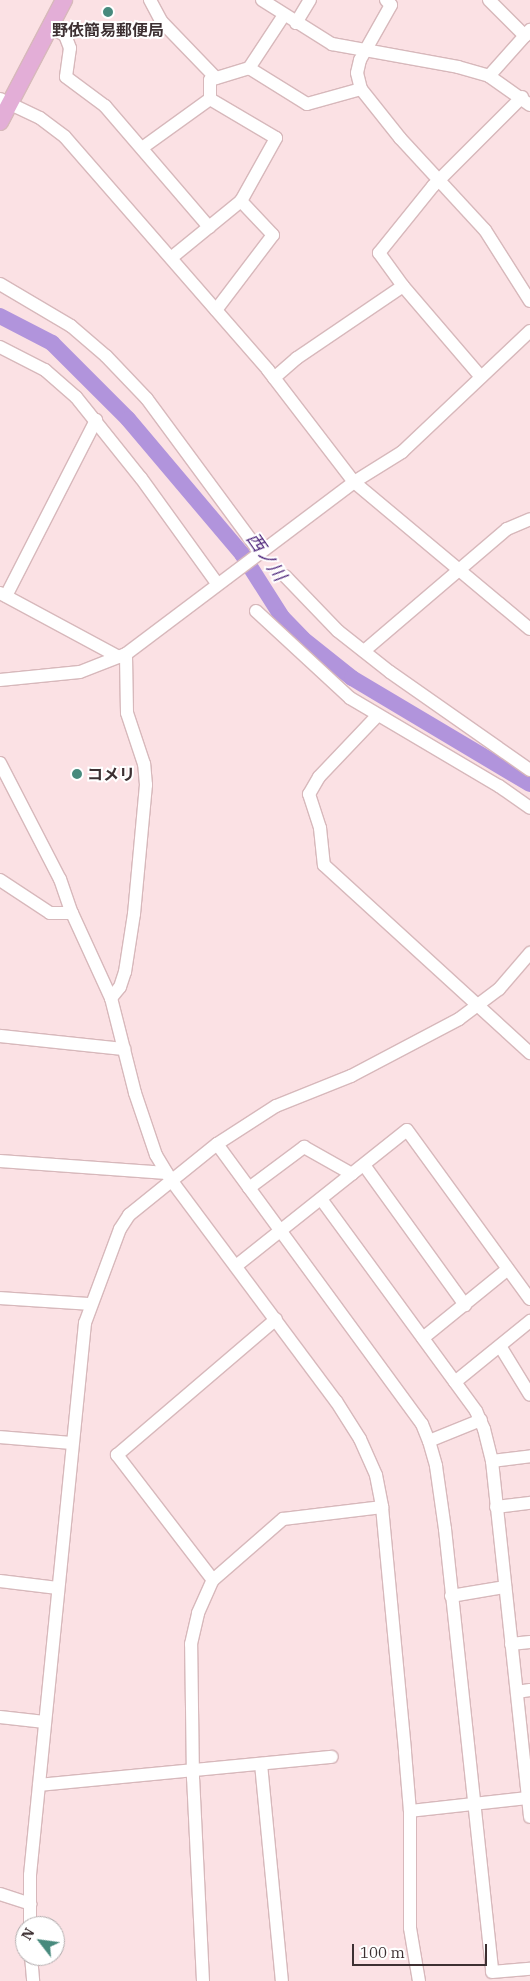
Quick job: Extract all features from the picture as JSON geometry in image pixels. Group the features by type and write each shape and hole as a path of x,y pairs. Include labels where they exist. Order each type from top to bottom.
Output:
{"main road":[{"path":"0,122 5,101 64,0"}],"street":[{"path":"150,0 161,21 216,78"},
{"path":"262,0 332,44 458,67 489,76 526,101 441,180 379,253 402,286 481,378"},
{"path":"296,23 310,0"},
{"path":"489,0 527,33 489,76"},
{"path":"392,2 365,51 357,73 361,89 400,138 441,180 485,230 530,301"},
{"path":"210,98 210,80 249,68 284,15"},
{"path":"49,27 65,35 70,48 66,77 106,106 209,227"},
{"path":"249,68 307,104 361,89"},
{"path":"142,148 210,98"},
{"path":"171,258 241,201 276,138 210,98"},
{"path":"5,101 40,118 65,137 274,378 354,482 530,629"},
{"path":"216,310 274,235 241,201"},
{"path":"0,284 71,326 118,368 147,399 258,551"},
{"path":"274,378 297,358 402,286"},
{"path":"0,680 80,672 122,655 258,551 354,482 402,452 530,331"},
{"path":"0,347 45,370 96,420 216,582"},
{"path":"96,420 3,595 122,655"},
{"path":"364,651 507,529 530,519"},
{"path":"285,576 338,631 530,770"},
{"path":"256,611 333,684 377,716 499,786 530,808"},
{"path":"111,998 120,986 124,972 134,914 146,785 144,764 128,713 122,655"},
{"path":"377,716 319,777 310,794 320,828 324,865 530,1052"},
{"path":"0,763 60,879 72,913 111,998 148,1137 169,1177 276,1319 360,1439 376,1475 382,1507 410,1811 410,1928 419,1981"},
{"path":"0,880 50,913 72,913"},
{"path":"30,1916 39,1785 72,1443 90,1304 112,1246 129,1215 169,1177 276,1106 351,1076 479,1005 499,989 530,953"},
{"path":"0,1036 124,1049"},
{"path":"236,1266 407,1130 530,1299"},
{"path":"217,1144 422,1424 429,1441 436,1466 492,1972 530,1969"},
{"path":"249,1188 304,1147 352,1174"},
{"path":"0,1161 169,1177"},
{"path":"364,1165 465,1305"},
{"path":"321,1199 481,1420 492,1461 530,1817"},
{"path":"423,1338 508,1269"},
{"path":"0,1298 90,1304"},
{"path":"213,1580 117,1455 276,1319"},
{"path":"455,1382 530,1321"},
{"path":"500,1346 530,1395"},
{"path":"429,1441 481,1420"},
{"path":"0,1437 72,1443"},
{"path":"492,1461 530,1456"},
{"path":"496,1507 530,1503"},
{"path":"203,1981 194,1769 192,1632 213,1580 283,1519 382,1507"},
{"path":"0,1581 58,1588"},
{"path":"451,1596 505,1587"},
{"path":"511,1644 530,1642"},
{"path":"517,1692 530,1690"},
{"path":"0,1717 45,1722"},
{"path":"39,1785 332,1757"},
{"path":"261,1764 282,1981"},
{"path":"410,1811 528,1798"},
{"path":"0,1894 30,1904"},
{"path":"32,1966 33,1981"}],"waterway":[{"name":"西ノ川","path":"0,316 52,343 128,419 242,554 282,617 303,639 352,678 530,784"}],"place":[{"name":"野依簡易郵便局","path":"108,12"},
{"name":"コメリ","path":"77,774"}]}
